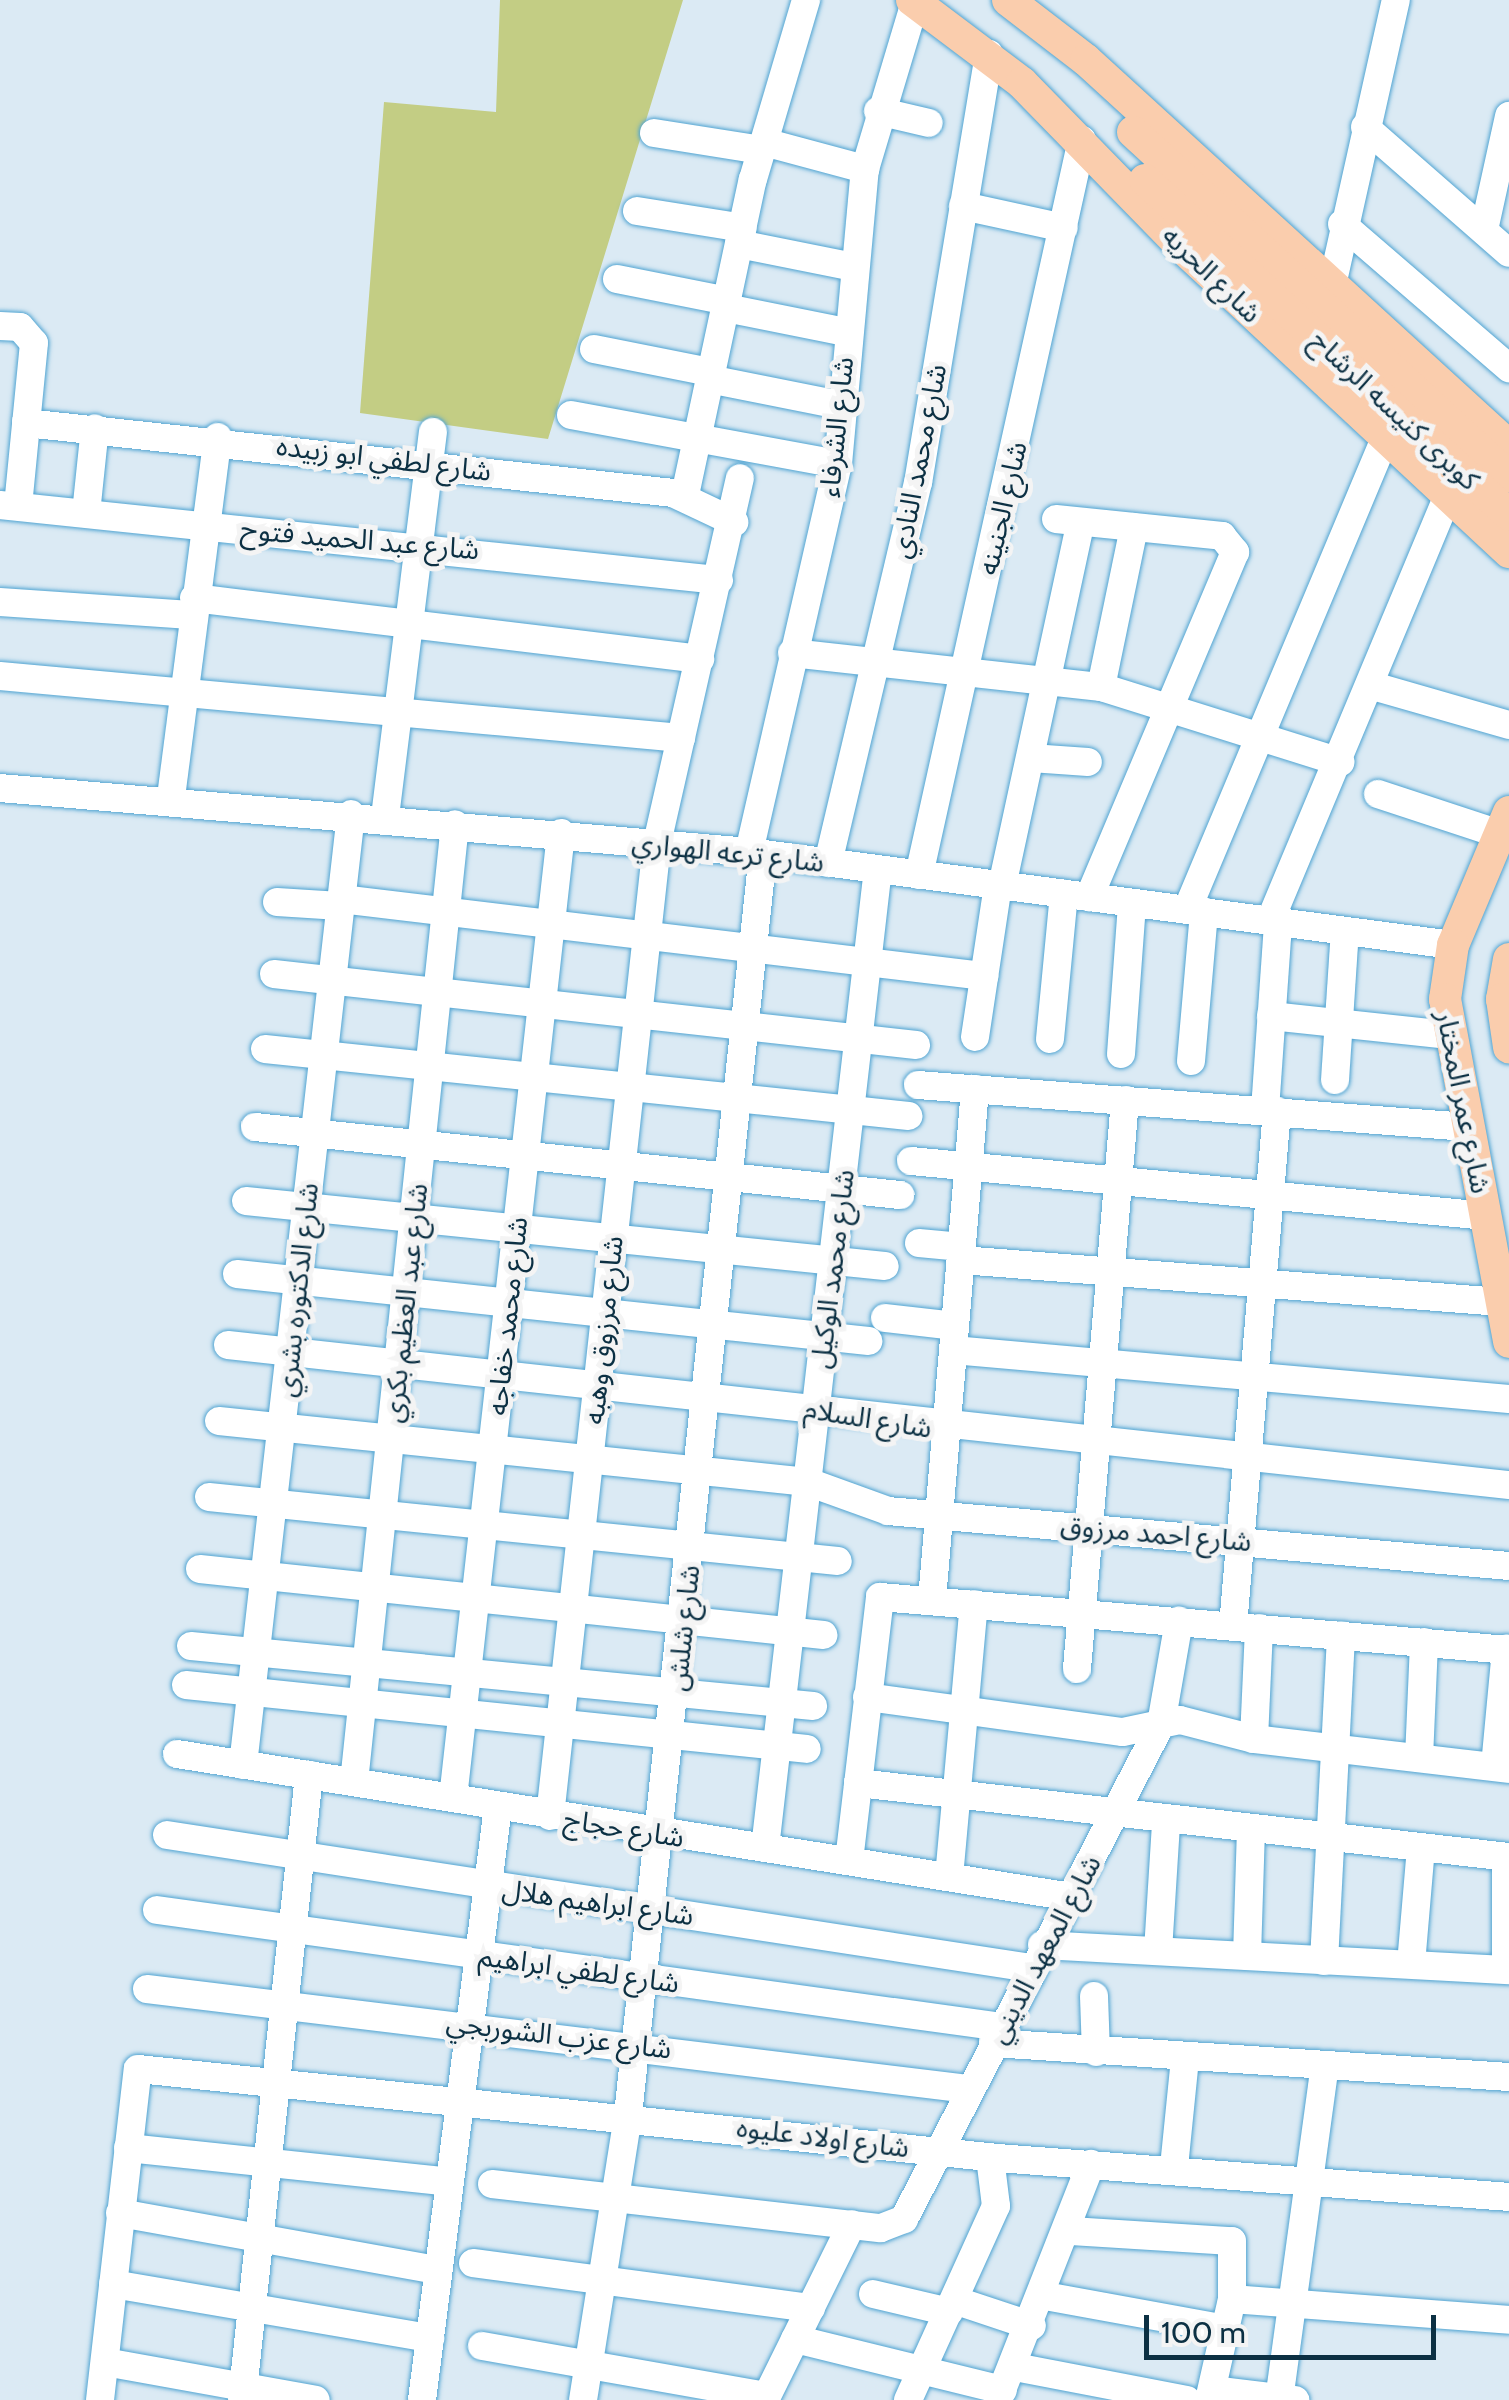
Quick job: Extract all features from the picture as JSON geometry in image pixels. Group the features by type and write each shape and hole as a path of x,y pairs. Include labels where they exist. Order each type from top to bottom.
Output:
{"main road":[{"path":"1008,0 1086,60 1333,281 1509,446"},
{"name":"شارع الحريه","path":"914,1 989,54 1053,112 1509,552"},
{"name":"كوبرى كنيسه الرشاح","path":"1086,60 1126,124 1509,478"},
{"name":"كوبرى كنيسه الرشاح","path":"1053,112 1102,141 1509,515"},
{"name":"شارع عمر المختار","path":"1504,823 1453,945 1450,1035 1509,1342"},
{"name":"شارع عمر المختار","path":"1509,959 1502,998 1509,1047"}],"street":[{"path":"684,495 762,146 806,0"},
{"path":"1333,281 1342,224 1396,0"},
{"name":"شارع الشرفاء","path":"756,853 792,654 838,464 839,405 864,169 878,111 914,1"},
{"name":"شارع محمد النادي","path":"828,863 877,664 989,54"},
{"path":"878,111 929,123"},
{"path":"1484,230 1509,116"},
{"path":"1365,128 1509,252"},
{"path":"654,133 762,146 864,169"},
{"name":"شارع الجنينه","path":"920,875 1082,140"},
{"path":"963,206 1064,228"},
{"path":"637,212 854,267"},
{"path":"1342,224 1509,368"},
{"path":"617,279 846,332"},
{"path":"0,326 26,331 34,350 18,418 9,506"},
{"path":"594,349 839,405"},
{"path":"571,415 696,434 838,464"},
{"name":"شارع لطفي ابو زبيده","path":"18,418 218,437 684,495 734,522"},
{"path":"86,512 96,428"},
{"path":"386,818 433,432"},
{"path":"1191,1061 1196,911 1263,735 1386,436"},
{"path":"171,798 192,606 218,437"},
{"name":"شارع مرزوق وهبه","path":"550,1816 656,844 734,522 740,478"},
{"path":"1254,1739 1240,1540 1270,1193 1274,922 1448,496"},
{"name":"شارع عبد الحميد فتوح","path":"9,506 420,542 719,580"},
{"path":"975,1037 1000,885 1048,680 1068,520 1222,536 1234,548 1170,706 1076,896 1050,1039"},
{"path":"1101,687 1134,526"},
{"path":"0,602 192,606 410,624 700,659"},
{"path":"792,654 1101,687 1340,762"},
{"path":"0,676 399,707 681,738"},
{"path":"1373,686 1509,725"},
{"path":"1031,758 1088,762"},
{"name":"شارع ترعه الهواري","path":"0,788 171,798 756,853 1453,945"},
{"path":"1378,794 1504,823"},
{"name":"شارع الدكتوره بشري","path":"243,1765 351,814"},
{"name":"شارع عبد العظيم بكري","path":"354,1782 456,824"},
{"name":"شارع محمد خفاجه","path":"453,1798 561,833"},
{"name":"شارع شلش","path":"583,2400 618,2198 711,1396 743,1098 755,950 756,853"},
{"name":"شارع محمد الوكيل","path":"765,1848 878,869"},
{"path":"277,902 446,912 984,976"},
{"path":"1120,1054 1132,902"},
{"path":"1335,1080 1345,931"},
{"path":"274,974 638,1010 916,1045"},
{"path":"1271,1016 1450,1035"},
{"path":"265,1049 909,1116"},
{"path":"918,1085 1468,1127"},
{"path":"932,1600 975,1089"},
{"path":"1077,1669 1125,1100"},
{"path":"255,1127 900,1196"},
{"path":"911,1161 1486,1216"},
{"path":"246,1201 885,1266"},
{"path":"919,1243 961,1254 1110,1271 1502,1302"},
{"path":"237,1274 868,1342"},
{"path":"885,1318 954,1338 1102,1362 1509,1399"},
{"name":"شارع السلام","path":"228,1344 816,1408 946,1430 1245,1456 1509,1485"},
{"name":"شارع احمد مرزوق","path":"219,1421 808,1482 888,1511 1509,1566"},
{"path":"209,1497 838,1561"},
{"path":"200,1569 824,1635"},
{"path":"849,1861 867,1696 880,1598 1507,1649 1502,1767 1254,1739 1162,1724 1123,1732 867,1696"},
{"path":"948,1877 959,1796 974,1604"},
{"name":"شارع المعهد الديني","path":"852,2224 881,2228 904,2218 1036,1956 1072,1897 1162,1724 1180,1621"},
{"path":"1324,1962 1340,1635"},
{"path":"1418,1758 1424,1642"},
{"path":"190,1646 813,1706"},
{"path":"186,1685 807,1750"},
{"name":"شارع حجاج","path":"177,1754 659,1836 765,1848 1072,1897"},
{"path":"243,2393 309,1775"},
{"path":"858,1783 1166,1822 1508,1857 1507,1970"},
{"path":"422,2400 498,1807"},
{"path":"1158,1951 1166,1822"},
{"path":"1247,1956 1251,1831"},
{"name":"شارع ابراهيم هلال","path":"166,1835 650,1909 1036,1956 1158,1951 1507,1970"},
{"path":"1411,1964 1421,1848"},
{"name":"شارع لطفي ابراهيم","path":"158,1910 642,1978 1096,2052 1509,2077"},
{"name":"شارع عزب الشوربجي","path":"148,1989 635,2044 970,2089"},
{"path":"1094,1996 1096,2052"},
{"path":"1174,2166 1185,2058"},
{"path":"795,2339 924,2371 1005,2386 1284,2399 1325,2066"},
{"name":"شارع اولاد عليوه","path":"128,2148 138,2069 628,2114 990,2156 1174,2166 1509,2197"},
{"path":"100,2400 128,2148 449,2182"},
{"path":"908,2400 996,2206 990,2156"},
{"path":"1005,2386 1072,2232 1091,2164"},
{"path":"482,2346 766,2398 852,2224 492,2184"},
{"path":"120,2212 438,2270"},
{"path":"1072,2232 1232,2241 1232,2299 1203,2397"},
{"path":"473,2263 810,2308"},
{"path":"113,2284 430,2338"},
{"path":"873,2294 952,2306 1032,2326"},
{"path":"1045,2296 1226,2329"},
{"path":"1232,2299 1509,2320"},
{"path":"105,2362 243,2393 316,2400"}],"green space":[{"path":"500,0 683,0 548,439 360,413 384,102 496,112"}]}
